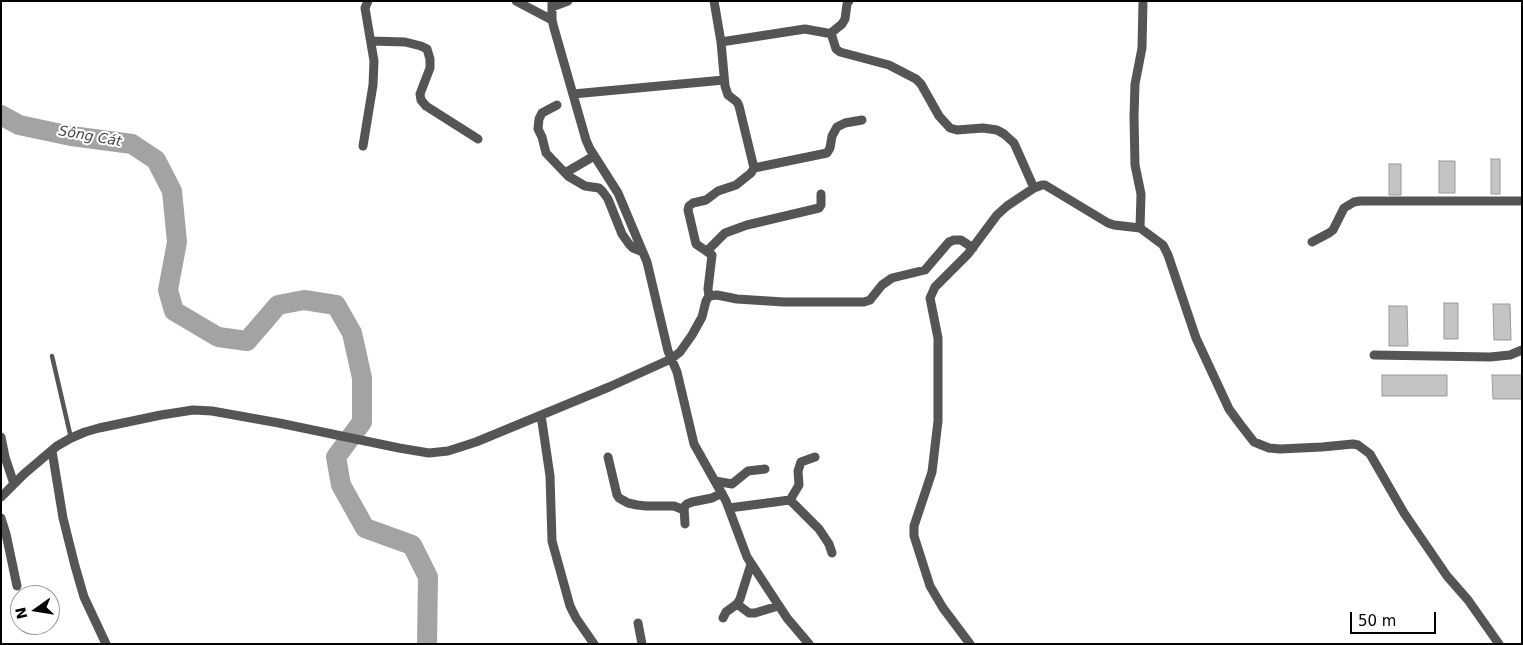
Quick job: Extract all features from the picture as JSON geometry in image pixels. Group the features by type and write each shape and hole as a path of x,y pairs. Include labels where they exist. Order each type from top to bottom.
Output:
{"street":[{"path":"363,146 373,85 374,61 365,8 368,1"},
{"path":"516,1 552,20"},
{"path":"568,1 552,4 552,20 586,140 618,193 650,271 664,335 680,385 694,444 722,493 751,564 778,606 809,644"},
{"path":"1,497 52,451 71,438 108,426 161,415 193,410 212,411 399,448 429,453 448,451 476,442 609,388 671,359 680,352 692,335 702,317 706,300 709,296 711,254 696,244 688,210 689,206 706,200 718,191 736,185 751,173 754,168 739,106 727,93 714,1"},
{"path":"721,42 804,29 830,33 842,24 845,19 849,1"},
{"path":"1140,228 1141,194 1136,165 1134,116 1135,84 1142,48 1143,1"},
{"path":"830,33 836,49 840,52 890,65 916,79 921,84 939,116 950,128 957,130 983,128 997,130 1004,134 1014,144 1034,188"},
{"path":"371,41 404,42 427,49 430,68 420,94 421,100 426,106 478,139"},
{"path":"573,94 724,80"},
{"path":"557,105 542,113 539,119 538,129 546,153 565,173 585,186 599,188 603,192 608,199 622,234 633,248 643,252"},
{"path":"754,168 827,153 837,126 862,120"},
{"path":"565,173 594,156"},
{"path":"970,644 943,608 930,586 914,532 932,472 938,421 938,338 930,298 935,288 968,254 1006,206 1034,188 1045,185 1114,225 1140,228 1157,240 1165,249 1196,338 1229,409 1254,442 1269,448 1280,449 1353,444 1370,454 1404,513 1447,576 1468,600 1499,644"},
{"path":"707,251 725,233 819,208 821,205 821,194"},
{"path":"1312,242 1329,233 1344,208 1354,202 1522,202"},
{"path":"709,296 717,294 737,299 784,302 864,302 870,300 882,285 892,278 925,270 949,242 961,240 973,248"},
{"path":"1374,355 1490,357 1510,355 1522,350"},
{"path":"541,415 550,476 552,541 570,606 594,644"},
{"path":"1,437 14,484"},
{"path":"52,451 63,518 75,566 84,597 106,644"},
{"path":"790,500 799,485 798,471 800,462 814,456"},
{"path":"608,457 619,498 637,505 674,506 684,510"},
{"path":"715,481 732,484 748,471 765,469"},
{"path":"685,524 684,507 692,502 712,498 722,493"},
{"path":"729,508 790,500"},
{"path":"790,500 819,529 829,544 832,553"},
{"path":"1,518 16,585"},
{"path":"722,618 726,612 737,604 742,595 751,564"},
{"path":"737,604 750,613 778,606"},
{"path":"638,623 642,644"}],"lane":[{"path":"52,356 71,438"}],"building":[{"path":"1491,159 1500,159 1500,194 1491,194"},
{"path":"1439,161 1455,161 1455,193 1439,193"},
{"path":"1389,164 1401,164 1401,195 1389,195"},
{"path":"1444,303 1458,303 1458,339 1444,339"},
{"path":"1493,304 1510,304 1511,340 1494,340"},
{"path":"1389,306 1407,306 1408,346 1389,346"},
{"path":"1382,375 1447,375 1447,396 1382,396"},
{"path":"1492,375 1522,375 1522,399 1493,399"}],"waterway":[{"name":"Sông Cát","path":"1,115 19,125 71,136 132,144 156,160 172,191 177,242 168,290 174,311 218,337 247,341 278,305 304,300 336,305 352,333 362,378 362,422 336,457 341,485 365,528 412,545 428,577 427,644"}]}
